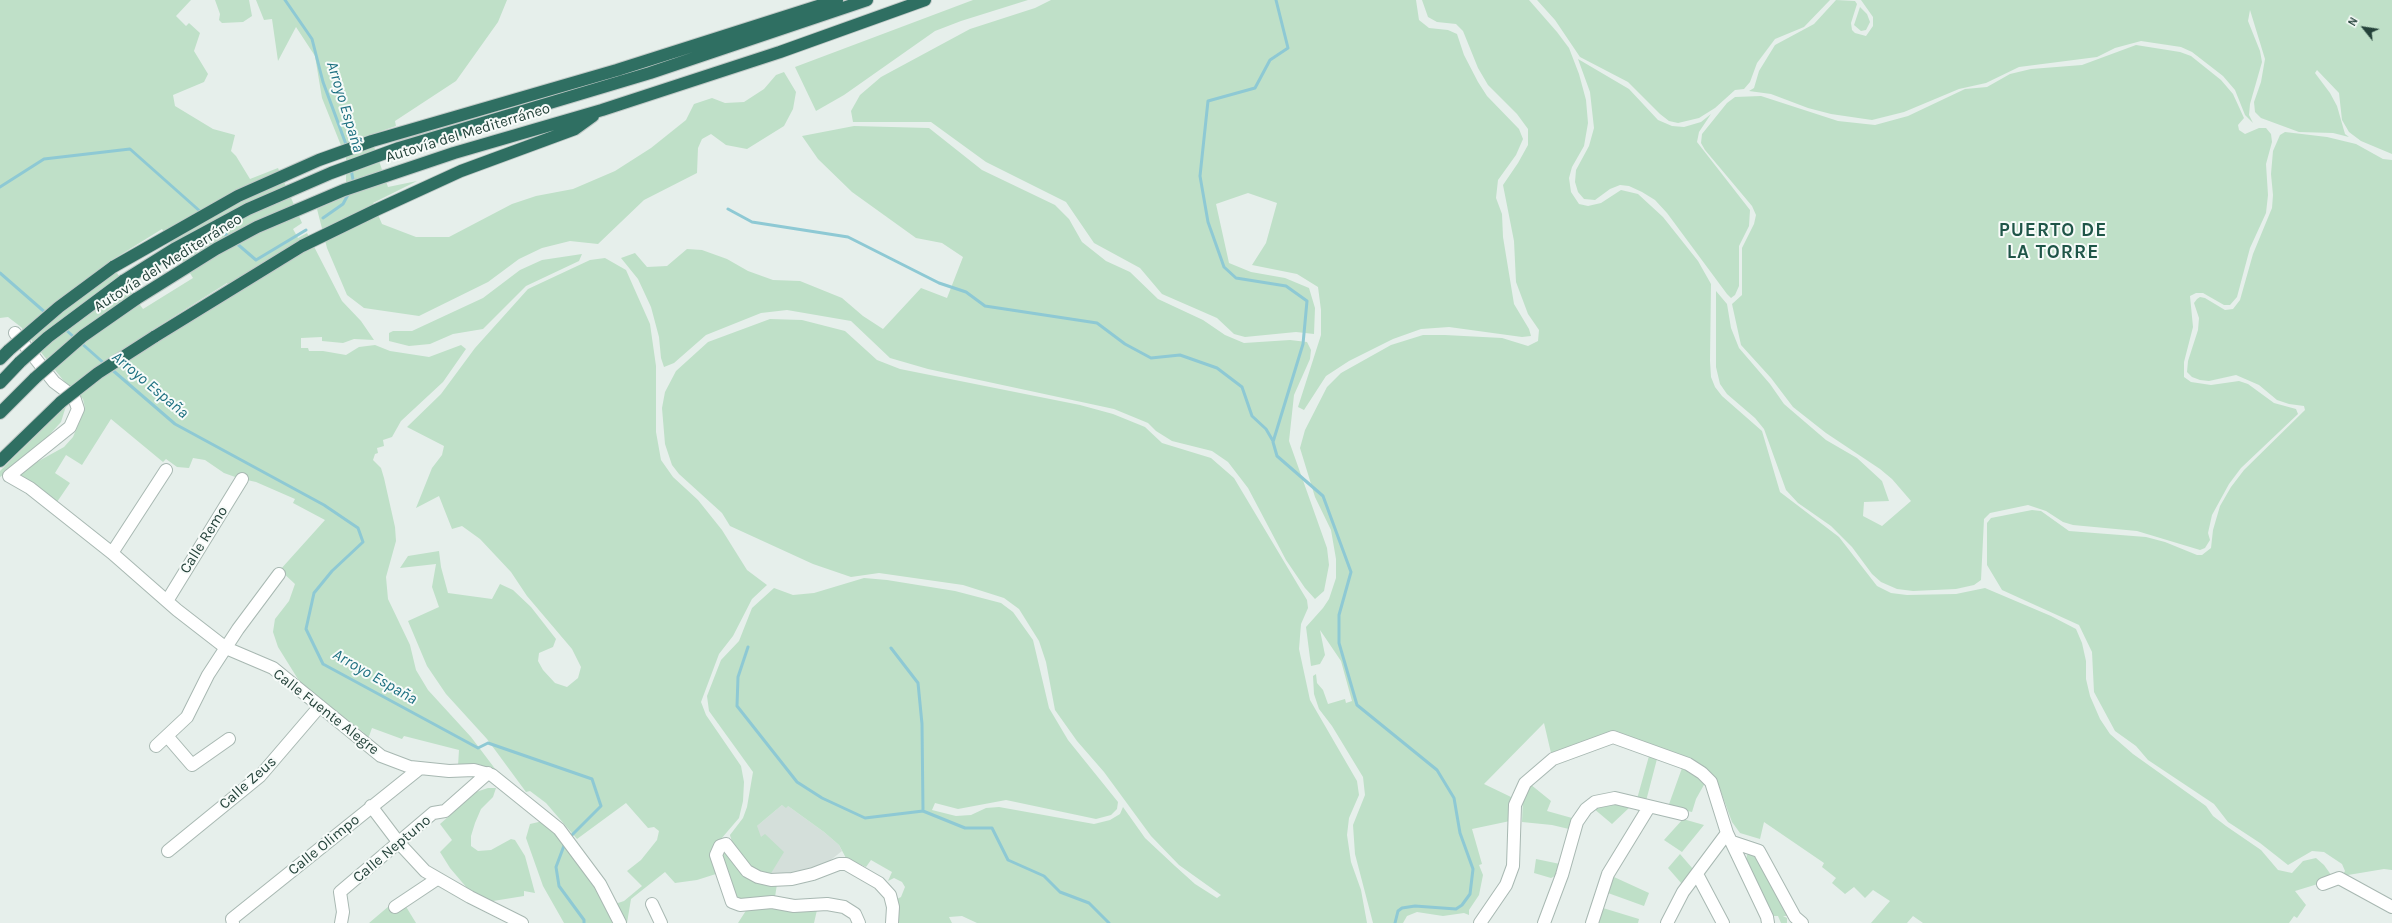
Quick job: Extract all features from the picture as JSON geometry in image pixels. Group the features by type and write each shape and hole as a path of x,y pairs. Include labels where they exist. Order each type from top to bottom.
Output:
{"highway":[{"path":"0,359 59,307 113,267 165,235 276,178 372,140 617,70 838,0"},
{"name":"Autovía del Mediterráneo","path":"0,383 20,362 48,337 123,281 174,249 290,189 377,155 650,73 867,0"},
{"name":"Autovía del Mediterráneo","path":"0,413 35,378 83,336 136,299 186,268 258,227 344,190 384,176 602,110 780,52 925,0"},
{"path":"0,461 61,402 98,373 231,288 302,246 376,210 461,172 575,129 602,110"}],"street":[{"name":"Calle Fuente Alegre","path":"15,333 54,382 74,397 78,409 70,427 9,476 30,488 112,553 167,601 226,648 273,668 381,756 419,768 449,771 474,770 488,773 560,829 600,884 620,923"},
{"path":"112,553 166,470"},
{"name":"Calle Remo","path":"167,601 242,479"},
{"path":"156,746 187,717 208,675 238,629 280,574"},
{"name":"Calle Zeus","path":"168,851 260,776 320,706"},
{"path":"167,736 192,765 229,739"},
{"path":"1480,923 1506,885 1513,866 1515,805 1525,783 1553,759 1608,738 1619,738 1688,764 1702,773 1714,789 1730,837 1767,917 1768,923"},
{"name":"Calle Olimpo","path":"233,923 232,920 419,768"},
{"name":"Calle Neptuno","path":"341,923 343,912 340,892 433,813 445,811 488,773"},
{"path":"1544,923 1562,876 1577,822 1586,809 1595,802 1615,798 1682,814"},
{"path":"371,806 399,843 425,872 522,923"},
{"path":"1592,923 1608,874 1649,807"},
{"path":"1667,923 1683,892 1730,837"},
{"path":"1730,837 1759,851 1795,917 1802,923"},
{"path":"859,923 855,914 844,907 827,904 794,906 772,902 740,905 732,902 716,855 720,846 726,844 747,871 758,877 771,880 792,879 813,874 839,864 846,864 879,883 890,895 893,907 892,923"},
{"path":"1697,874 1723,923"},
{"path":"2323,884 2339,878 2392,907"},
{"path":"395,907 438,879"},
{"path":"652,904 661,923"}],"shaded area":[{"path":"782,805 788,806 824,832 839,845 842,851 822,867 784,875 762,873 733,844 730,835 757,826"}],"green space":[{"path":"0,0 191,0 176,16 186,26 189,23 200,33 194,51 208,74 204,82 173,95 175,106 213,129 235,135 231,151 236,156 250,179 278,168 302,223 293,229 298,238 307,233 342,301 361,321 374,340 354,339 343,343 322,341 322,337 301,338 301,348 308,348 309,351 323,351 346,355 359,347 375,345 390,351 429,357 461,345 466,349 443,382 401,421 392,437 383,440 384,446 377,448 378,453 375,454 373,460 381,468 395,527 396,541 386,577 388,599 410,645 416,670 428,690 471,737 499,774 458,766 459,750 404,736 402,739 372,728 368,739 363,732 301,684 278,647 273,632 275,619 289,601 295,584 280,570 325,520 293,503 295,499 256,482 224,473 205,460 193,458 189,468 177,467 166,459 163,462 111,419 82,465 66,455 55,473 70,483 57,502 19,475 19,472 64,447 73,437 85,408 83,399 63,380 21,327 8,317 0,318","holes":["162,229 193,278 143,309 109,262","227,283 234,294 157,342 151,331"]},
{"path":"215,0 249,0 252,16 243,22 222,23 219,20 220,14"},
{"path":"256,0 507,0 498,22 456,81 395,121 396,126 370,135 388,187 417,181 373,203 382,224 416,237 449,237 512,204 536,196 573,189 615,171 651,148 686,120 694,104 712,98 725,103 744,102 764,89 776,75 784,72 796,92 793,109 784,126 747,149 726,145 711,134 702,139 698,148 697,173 644,200 598,244 570,241 542,248 519,259 488,282 419,316 364,308 347,295 327,248 317,209 335,201 346,184 346,158 322,98 315,56 296,27 278,61 272,19 264,20"},
{"path":"973,0 1028,0 961,21 935,31 844,95 816,111 795,67"},
{"path":"1051,0 1416,0 1419,20 1429,28 1448,30 1457,34 1464,55 1478,82 1487,96 1519,129 1523,139 1516,155 1498,180 1496,198 1502,214 1503,237 1514,304 1529,329 1531,336 1522,337 1449,327 1421,329 1393,339 1349,361 1326,376 1304,410 1298,407 1321,335 1321,310 1318,287 1297,274 1252,265 1266,243 1277,203 1248,193 1216,204 1229,263 1251,272 1285,278 1309,288 1315,308 1314,334 1296,332 1245,337 1234,334 1217,318 1162,294 1140,268 1094,243 1066,202 986,162 931,122 853,122 851,111 860,95 881,77 970,29 1035,8"},
{"path":"1422,0 1529,0 1569,48 1579,74 1586,100 1588,123 1584,146 1572,167 1569,178 1571,192 1579,204 1588,206 1601,203 1621,190 1638,194 1663,217 1698,261 1711,284 1711,377 1715,387 1722,396 1762,431 1780,492 1839,537 1877,586 1891,593 1907,595 1956,594 1985,588 2051,616 2076,629 2082,643 2086,661 2086,679 2090,696 2100,719 2110,734 2133,754 2206,806 2213,816 2226,826 2261,850 2278,870 2292,873 2303,861 2316,858 2324,865 2334,879 2295,891 2306,905 2297,918 2294,916 2289,923 1923,923 1913,916 1907,923 1871,923 1890,901 1873,890 1865,898 1854,887 1845,894 1832,883 1836,878 1822,867 1824,863 1764,822 1760,839 1740,833 1732,822 1717,781 1613,732 1551,753 1544,723 1484,784 1511,797 1510,821 1472,829 1482,864 1479,865 1483,875 1479,895 1469,910 1469,915 1464,913 1443,916 1417,912 1407,916 1403,923 1373,923 1355,854 1353,825 1365,795 1363,777 1332,726 1319,709 1314,694 1313,676 1316,674 1317,683 1323,690 1328,704 1345,699 1346,703 1352,701 1341,661 1320,630 1325,655 1320,664 1311,666 1306,627 1329,599 1336,578 1336,559 1331,530 1315,497 1300,448 1305,430 1327,387 1341,373 1391,345 1423,335 1445,335 1502,338 1528,346 1538,341 1539,330 1528,314 1516,282 1514,241 1503,185 1528,145 1528,129 1517,114 1488,85 1478,68 1463,31 1456,24 1437,22 1428,17"},
{"path":"1537,0 1830,0 1804,27 1775,39 1757,63 1750,82 1744,89 1735,90 1715,108 1699,118 1678,123 1669,121 1660,114 1628,82 1580,57 1555,20"},
{"path":"1836,0 1855,1 1857,4 1851,23 1852,30 1855,33 1866,36 1873,26 1873,17 1861,0 2392,0 2392,154 2361,141 2349,132 2342,120 2339,93 2317,70 2315,73 2330,93 2337,106 2345,134 2349,137 2333,133 2299,132 2261,118 2255,112 2254,102 2261,82 2265,59 2250,10 2248,21 2260,51 2262,62 2250,104 2249,115 2253,123 2245,115 2235,90 2223,76 2192,52 2181,47 2141,41 2115,48 2097,57 2019,67 1986,83 1959,89 1904,112 1872,120 1831,114 1808,108 1771,94 1749,91 1754,88 1759,71 1775,45 1814,24"},
{"path":"1860,7 1867,14 1870,22 1866,30 1861,31 1854,25"},
{"path":"2136,45 2180,52 2191,56 2221,80 2233,94 2244,118 2238,125 2239,130 2245,134 2259,128 2266,128 2271,134 2272,142 2266,164 2268,195 2266,213 2250,248 2237,297 2230,305 2224,305 2203,293 2196,293 2190,296 2193,327 2184,362 2184,377 2191,382 2211,385 2239,381 2248,384 2274,403 2296,409 2298,414 2241,468 2229,484 2212,515 2208,533 2210,540 2205,548 2200,550 2137,531 2073,525 2063,522 2046,511 2028,505 1990,513 1984,519 1981,580 1974,585 1956,589 1913,591 1897,589 1881,582 1872,574 1852,547 1831,526 1798,503 1786,490 1764,429 1755,418 1727,394 1720,384 1716,367 1716,291 1727,304 1731,328 1739,348 1770,384 1784,404 1826,440 1857,458 1882,481 1889,501 1864,502 1863,516 1882,526 1911,501 1892,479 1880,469 1826,433 1793,407 1771,378 1741,345 1732,304 1742,295 1742,248 1754,224 1756,215 1752,206 1705,150 1701,143 1702,134 1727,103 1735,97 1761,96 1838,121 1875,125 1908,116 1965,89 1987,87 2010,74 2031,69 2082,65"},
{"path":"1578,59 1629,89 1658,120 1672,126 1684,127 1701,122 1711,114 1699,132 1697,142 1750,210 1749,226 1739,246 1739,286 1735,295 1731,298 1667,213 1655,200 1629,186 1620,185 1610,189 1595,200 1584,199 1578,192 1575,182 1576,170 1589,146 1594,128 1590,92"},
{"path":"854,126 929,128 982,170 1055,205 1069,219 1082,242 1106,261 1130,272 1158,299 1203,320 1225,335 1244,343 1290,340 1307,342 1311,350 1310,359 1294,395 1289,441 1327,548 1329,565 1324,591 1315,599 1305,588 1286,560 1248,488 1228,462 1212,451 1172,441 1156,431 1148,423 1114,409 928,369 890,358 851,321 787,310 761,313 706,335 674,363 664,367 661,358 659,337 651,307 638,279 621,258 635,253 647,267 667,266 687,249 702,250 727,259 748,271 773,280 800,281 842,298 863,316 883,329 921,288 947,298 963,257 942,243 916,238 852,192 818,159 802,136"},
{"path":"2285,132 2327,137 2356,144 2383,159 2392,160 2392,870 2384,869 2342,876 2345,871 2342,864 2324,852 2312,851 2288,865 2260,843 2228,822 2214,804 2148,760 2136,746 2115,731 2094,692 2092,652 2079,625 2002,590 1987,565 1987,523 1991,518 2032,510 2041,511 2069,531 2146,537 2165,542 2197,555 2202,555 2211,548 2213,530 2220,506 2231,487 2244,470 2305,410 2304,406 2289,404 2277,400 2259,385 2236,375 2209,381 2192,377 2187,372 2188,361 2198,330 2199,318 2194,303 2200,297 2205,298 2225,310 2233,309 2240,300 2253,254 2272,208 2273,195 2271,174 2273,151 2280,135"},
{"path":"582,254 579,261 526,286 483,329 453,334 430,344 409,346 389,341 389,333 393,331 412,331 483,298 520,270 542,260"},
{"path":"605,258 626,270 650,324 656,366 656,432 661,460 673,477 698,500 722,530 747,570 767,585 752,599 733,636 719,654 701,702 706,715 741,766 744,782 743,801 739,818 715,846 719,873 697,880 675,883 665,872 631,899 627,923 625,923 615,904 624,901 642,886 627,871 641,860 657,840 659,831 654,827 648,828 626,803 577,839 546,803 530,791 526,792 487,739 446,694 427,666 408,621 439,607 432,587 436,564 400,568 408,556 439,551 441,567 448,593 492,599 500,584 513,590 531,607 556,639 553,647 539,653 538,661 543,670 555,683 567,687 578,678 581,667 572,649 527,596 511,572 480,539 462,526 452,529 439,496 416,508 432,468 442,455 444,446 407,427 441,394 475,348 528,289 590,260"},
{"path":"770,319 802,320 845,331 877,360 900,369 1080,405 1113,414 1145,427 1162,443 1211,458 1234,478 1307,600 1308,608 1301,624 1299,649 1310,700 1357,781 1359,795 1349,818 1347,835 1351,862 1361,890 1367,923 977,923 962,916 949,917 952,923 895,923 897,899 901,897 905,887 902,882 894,878 888,881 892,872 871,860 866,867 846,858 839,845 824,832 788,806 786,808 782,805 757,826 761,837 765,834 784,852 770,875 754,869 748,864 733,844 730,835 743,818 747,807 753,772 709,711 707,696 721,660 739,641 752,608 774,588 793,595 814,593 864,578 887,580 955,591 1001,603 1013,612 1033,640 1049,708 1068,740 1118,802 1117,809 1111,815 1096,819 1006,800 958,809 935,803 932,810 956,816 971,815 986,808 999,807 1094,824 1110,820 1120,814 1123,807 1145,838 1195,884 1217,898 1221,895 1179,865 1151,836 1104,772 1077,741 1055,710 1046,662 1039,641 1019,609 1004,598 963,585 879,573 851,577 813,564 730,526 722,513 679,474 672,465 665,444 662,408 665,392 676,371 708,342"},
{"path":"66,406 61,422 34,452 0,477 0,471"},
{"path":"1649,756 1657,759 1646,801 1637,799"},
{"path":"1682,768 1705,783 1696,799 1692,812 1668,807"},
{"path":"1530,784 1551,801 1547,811 1572,818 1569,829 1552,825 1522,822 1523,797"},
{"path":"488,788 496,788 493,797 481,809 471,836 471,846 478,851 491,850 511,839 515,840 525,856 535,893 524,891 524,896 493,901 493,906 467,888 450,868 440,852 452,840 440,824 476,792"},
{"path":"1611,803 1630,807 1612,824 1593,808"},
{"path":"1683,819 1704,825 1682,852 1664,840"},
{"path":"543,821 554,830 591,877 614,923 564,923 543,886 526,838 530,824"},
{"path":"723,848 777,884 775,897 744,902 736,898 720,852"},
{"path":"1750,852 1758,854 1787,916 1783,916 1787,918 1787,923 1781,923 1778,916 1772,916 1746,860 1747,855"},
{"path":"1680,854 1693,869 1682,884 1668,868"},
{"path":"1536,859 1560,864 1557,875 1551,878 1534,873"},
{"path":"1614,877 1649,893 1644,906 1608,893"},
{"path":"405,905 416,923 369,923 389,906 396,914"},
{"path":"757,907 817,910 814,923 738,923 747,909"},
{"path":"1603,908 1639,919 1638,923 1598,923"}],"waterway":[{"name":"Arroyo España","path":"285,0 312,39 323,82 347,147"},
{"path":"1276,0 1288,48 1270,60 1255,88 1208,101 1200,176 1208,222 1224,267 1236,278 1286,286 1307,301 1303,344 1273,442 1277,456 1323,496 1351,572 1339,615 1339,643 1357,705 1437,770 1454,798 1460,833 1473,869 1470,894 1462,905 1456,909 1415,906 1402,908 1398,911 1395,923"},
{"name":"Arroyo España","path":"0,187 44,159 130,149 202,213"},
{"name":"Arroyo España","path":"351,169 354,185"},
{"name":"Arroyo España","path":"323,218 343,204 350,191"},
{"path":"728,209 752,222 848,237 939,283 966,292 985,306 1097,323 1125,344 1151,358 1180,355 1217,368 1242,387 1252,416 1266,429 1273,441"},
{"name":"Arroyo España","path":"219,229 230,238"},
{"name":"Arroyo España","path":"235,242 256,260 306,230"},
{"name":"Arroyo España","path":"0,273 47,314"},
{"name":"Arroyo España","path":"65,329 76,339"},
{"name":"Arroyo España","path":"80,342 106,365"},
{"name":"Arroyo España","path":"110,368 175,424 324,505 358,528 363,542 332,571 314,593 306,629 323,664 478,748 488,743 592,779 601,806 570,837"},
{"path":"748,647 738,677 737,706 797,782 822,798 865,818 923,811"},
{"path":"891,648 918,683 922,724 923,811 965,828 992,828 1008,860 1044,876 1060,892 1089,903 1109,923"},
{"name":"Arroyo España","path":"565,843 556,867 559,886 584,920 584,923"}],"district":[{"name":"PUERTO DE LA TORRE","path":"2053,242"}]}
